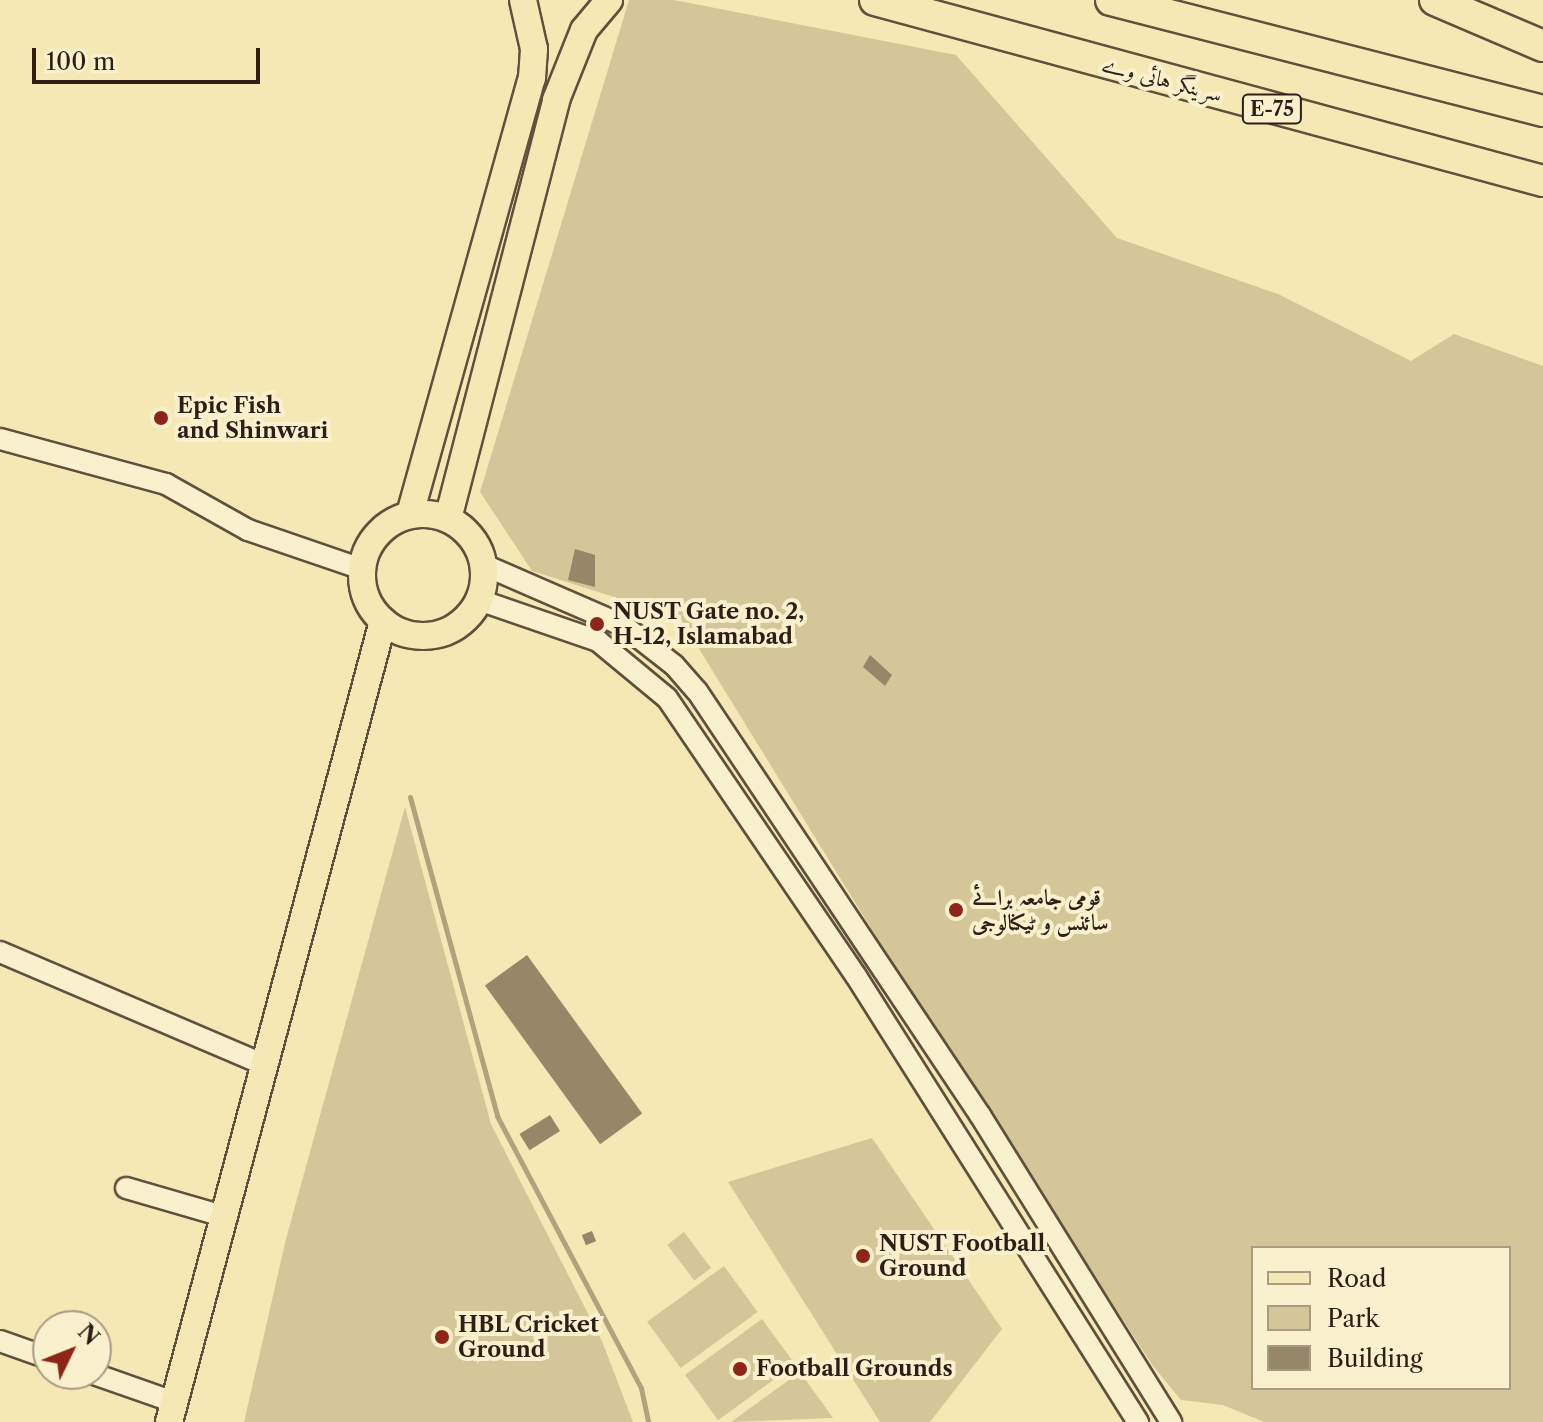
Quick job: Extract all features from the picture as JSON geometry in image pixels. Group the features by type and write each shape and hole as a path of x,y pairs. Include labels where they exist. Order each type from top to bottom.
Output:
{"highway":[{"name":"سرینگر ہائی وے","path":"875,0 1543,181"},
{"path":"1111,0 1543,111"},
{"path":"1435,0 1543,46"}],"main road":[{"path":"410,514 532,78 534,49 523,0"},
{"path":"448,519 556,100 584,30 609,0"},
{"path":"410,514 448,519 465,530 484,565 479,600 460,624 433,635 399,631 383,621 370,606 362,569 377,534 410,514"},
{"path":"172,1412 383,621"}],"street":[{"path":"0,439 166,484 248,530 362,569"},
{"path":"484,565 624,626 674,665 792,829 1035,1200 1171,1422"},
{"path":"479,600 598,641 646,677 689,728 856,976 1138,1422"},
{"path":"0,952 263,1064"},
{"path":"856,976 877,961"},
{"path":"126,1188 223,1216"},
{"path":"0,1341 32,1352"},
{"path":"112,1383 172,1412"}],"green space":[{"path":"629,0 674,0 956,55 1117,238 1278,294 1411,361 1454,334 1543,366 1543,1422 1264,1422 1223,1405 1181,1400 1153,1366 912,995 680,618 532,571 480,492"},
{"path":"405,807 491,1124 602,1341 633,1422 244,1422 286,1239"},
{"name":"NUST Football Ground","path":"872,1138 1002,1329 930,1422 880,1422 728,1182"},
{"path":"684,1232 711,1268 694,1281 667,1245"},
{"name":"Football Grounds","path":"724,1266 758,1312 681,1368 647,1322"},
{"name":"Football Grounds","path":"762,1319 795,1364 718,1420 685,1375"},
{"name":"Football Grounds","path":"800,1372 833,1418 731,1422"}],"building":[{"path":"575,549 595,555 595,587 568,580"},
{"path":"870,655 892,675 885,686 863,667"},
{"path":"527,955 642,1114 600,1144 485,986"},
{"path":"550,1115 560,1131 530,1150 519,1134"},
{"path":"592,1231 596,1241 586,1245 582,1235"}],"waterway":[{"path":"410,797 497,1116 641,1388 648,1422"}],"place":[{"name":"Epic Fish and Shinwari","path":"161,418"},
{"name":"NUST Gate no. 2, H-12, Islamabad","path":"597,624"},
{"name":"قومی جامعہ برائے سائنس و ٹیکنالوجی","path":"956,910"},
{"name":"NUST Football Ground","path":"863,1256"},
{"name":"HBL Cricket Ground","path":"442,1337"},
{"name":"Football Grounds","path":"740,1369"}]}
